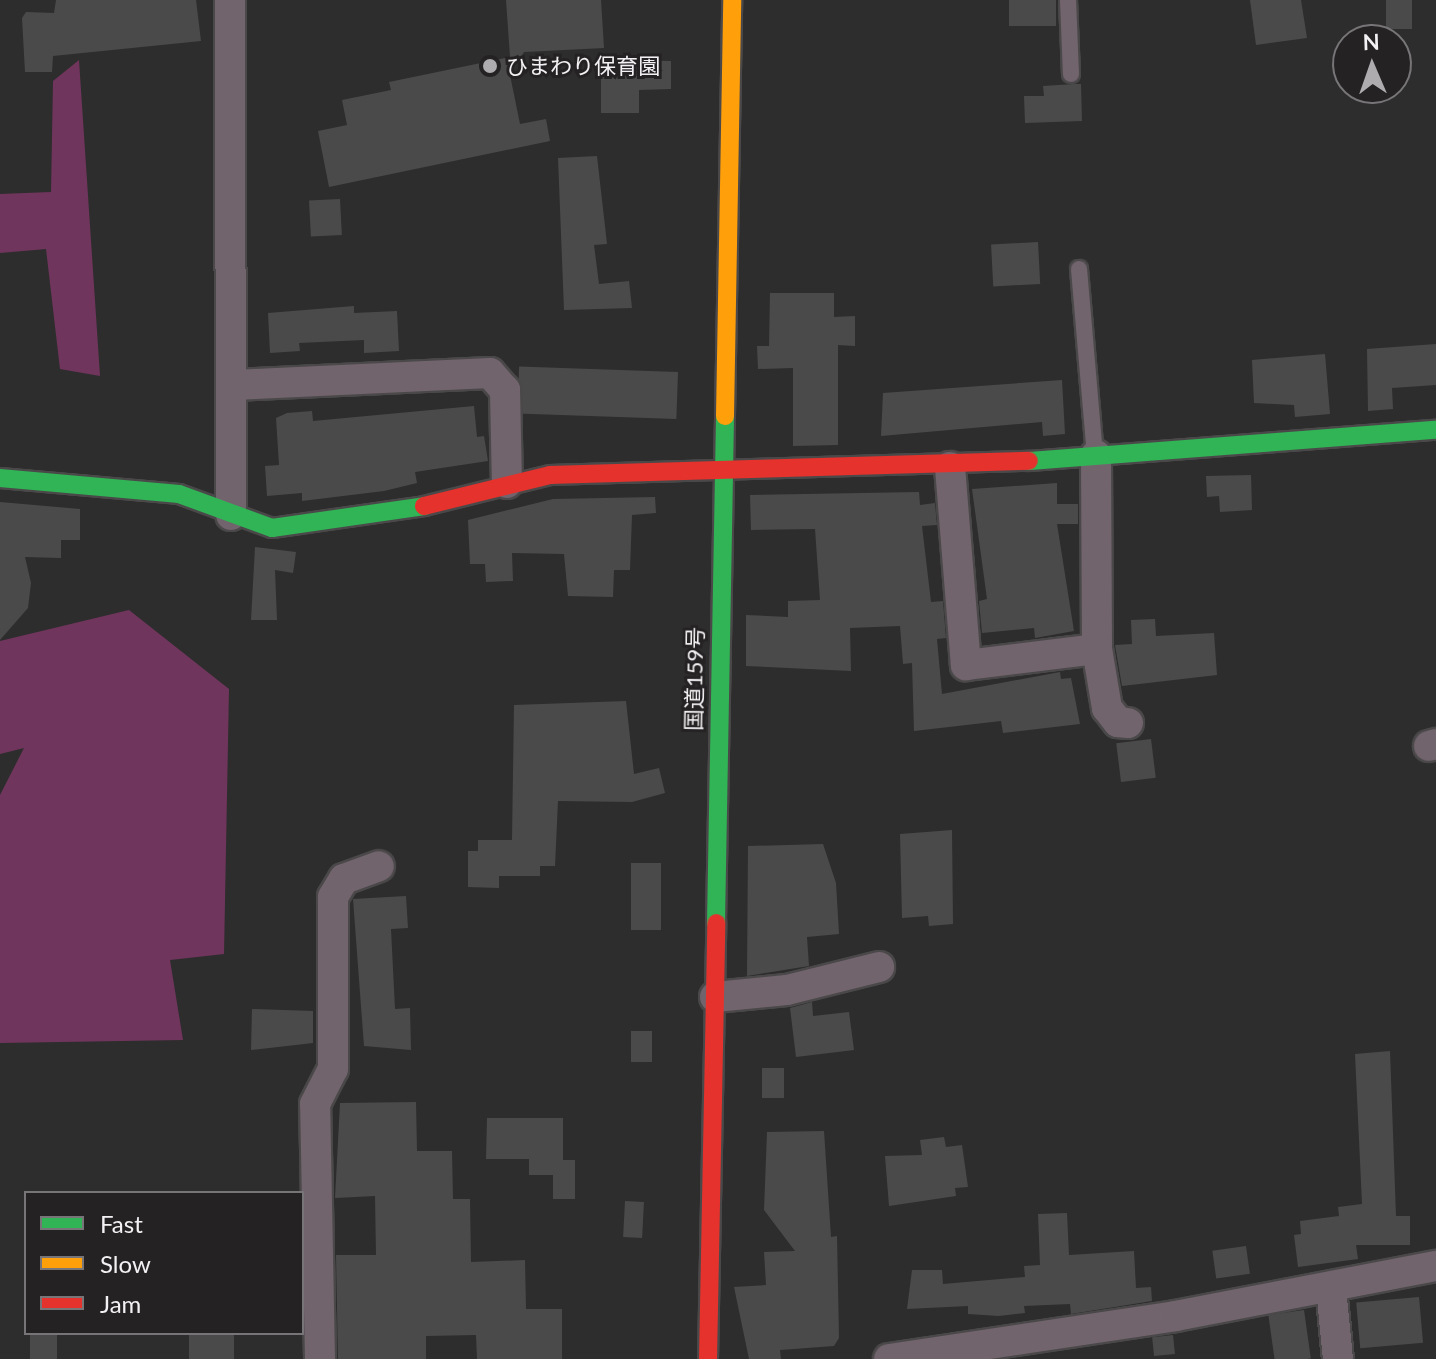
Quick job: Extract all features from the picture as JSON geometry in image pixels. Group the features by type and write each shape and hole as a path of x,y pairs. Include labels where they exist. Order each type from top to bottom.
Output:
{"main road":[{"name":"国道159号","path":"708,1359 720,469 732,0"},
{"path":"0,478 124,485 179,494 272,528 346,523 507,483 594,472 950,467 1436,430"}],"street":[{"path":"230,0 234,385 231,515"},
{"path":"234,385 490,373 505,390 507,483"},
{"path":"1096,455 1097,649 1107,708 1118,722 1128,723"},
{"path":"950,467 966,665 1097,649"},
{"path":"320,1359 315,1104 333,1069 333,897 344,879 379,866"},
{"path":"715,997 787,990 879,967"},
{"path":"889,1359 1331,1288 1436,1266"},
{"path":"1331,1288 1338,1359"}],"lane":[{"path":"1068,0 1071,74"},
{"path":"1079,269 1096,455"}],"shaded area":[{"path":"79,60 100,376 60,369 46,249 0,253 0,194 51,192 53,81"},
{"path":"129,610 229,689 224,954 170,960 183,1040 0,1043 0,795 24,748 0,754 0,641"}],"building":[{"path":"56,0 196,0 201,41 53,56 52,72 25,72 22,18 26,12 54,13"},
{"path":"506,0 601,0 604,48 524,52 510,75 520,124 546,119 550,141 329,187 318,131 347,125 342,100 391,90 389,82 510,57"},
{"path":"1009,0 1056,0 1056,26 1009,26"},
{"path":"1250,0 1301,0 1307,38 1256,45"},
{"path":"1386,0 1412,0 1412,24 1386,24"},
{"path":"601,60 671,61 671,89 639,90 639,113 601,113"},
{"path":"1081,84 1082,121 1025,123 1024,96 1044,96 1043,86"},
{"path":"597,156 607,244 594,245 599,284 629,281 632,308 564,310 558,158"},
{"path":"340,199 342,235 311,237 309,201"},
{"path":"1038,242 1040,284 993,286 991,244"},
{"path":"770,293 834,293 834,317 855,316 855,346 838,345 838,445 793,446 793,368 758,369 757,346 769,346"},
{"path":"354,306 354,313 397,311 399,351 364,353 364,340 299,343 300,351 270,353 268,313"},
{"path":"1436,344 1436,385 1392,388 1393,409 1368,411 1367,349"},
{"path":"1325,354 1330,414 1295,417 1294,405 1254,403 1252,360"},
{"path":"519,366 678,372 676,419 517,413"},
{"path":"1062,380 1065,434 1043,436 1042,422 881,436 883,393"},
{"path":"474,406 477,437 484,436 488,461 415,472 417,483 384,491 302,501 302,493 267,496 265,466 279,465 276,418 287,413 312,411 313,421"},
{"path":"1251,475 1252,510 1220,512 1219,496 1207,497 1206,476"},
{"path":"1057,483 1057,504 1078,504 1078,524 1057,524 1074,631 1035,638 1034,628 982,633 979,601 987,599 972,489"},
{"path":"919,492 920,505 935,503 937,525 922,526 931,602 943,601 946,638 937,639 942,694 1060,672 1061,679 1071,678 1080,724 1003,733 1001,721 914,731 912,663 903,664 900,626 850,628 851,671 746,666 746,615 788,617 788,601 820,600 815,529 751,530 750,495"},
{"path":"655,497 656,513 632,515 630,570 614,570 613,597 568,596 564,554 512,553 513,581 486,582 485,564 470,564 468,520 553,499"},
{"path":"0,502 80,509 80,540 61,540 61,558 25,557 31,583 28,608 0,640"},
{"path":"255,547 296,552 293,573 275,570 277,620 251,620"},
{"path":"1155,619 1156,636 1214,633 1217,675 1122,686 1115,645 1132,644 1131,620"},
{"path":"626,701 634,774 659,768 665,793 632,802 558,801 555,866 540,866 540,876 499,876 499,888 468,887 468,851 478,851 478,840 512,840 514,705"},
{"path":"1151,739 1156,778 1121,782 1116,743"},
{"path":"952,830 953,924 929,926 928,916 902,918 900,834"},
{"path":"823,844 836,883 839,934 807,937 809,966 747,976 748,846"},
{"path":"631,863 661,863 661,930 631,930"},
{"path":"406,896 408,928 391,929 395,1009 410,1008 411,1050 364,1046 353,899"},
{"path":"812,1002 813,1016 849,1012 854,1050 796,1057 790,1008"},
{"path":"252,1009 313,1011 313,1043 251,1050"},
{"path":"631,1031 652,1031 652,1062 631,1062"},
{"path":"1390,1051 1396,1216 1410,1216 1410,1245 1356,1245 1358,1259 1298,1267 1294,1235 1301,1234 1300,1221 1339,1216 1338,1207 1362,1204 1355,1054"},
{"path":"762,1068 784,1068 784,1098 762,1098"},
{"path":"416,1102 417,1151 452,1151 453,1199 470,1199 471,1262 525,1260 526,1309 562,1309 562,1359 477,1359 476,1335 426,1336 426,1359 338,1359 336,1255 376,1255 375,1196 335,1198 340,1103"},
{"path":"487,1118 563,1118 563,1160 575,1160 575,1199 553,1199 553,1175 529,1175 529,1159 486,1159"},
{"path":"824,1131 831,1237 837,1236 839,1338 834,1346 780,1350 781,1359 749,1359 734,1287 766,1285 764,1252 795,1251 764,1210 767,1132"},
{"path":"944,1137 946,1147 962,1145 968,1187 955,1188 956,1196 889,1206 885,1156 922,1155 920,1140"},
{"path":"625,1201 644,1202 642,1238 623,1237"},
{"path":"1067,1213 1069,1255 1134,1251 1136,1288 1151,1287 1152,1301 1071,1314 1070,1304 1024,1306 1025,1313 999,1316 968,1314 968,1306 907,1309 912,1270 942,1270 943,1284 1025,1277 1024,1266 1040,1265 1038,1214"},
{"path":"1246,1246 1250,1274 1216,1278 1212,1251"},
{"path":"1419,1297 1423,1343 1360,1348 1356,1302"},
{"path":"1304,1310 1311,1359 1275,1359 1268,1315"},
{"path":"30,1335 57,1335 57,1359 30,1359"},
{"path":"189,1335 234,1335 234,1359 189,1359"},
{"path":"1173,1335 1175,1354 1154,1356 1152,1337"}],"traffic: fast":[{"path":"716,923 725,416"},
{"path":"1029,461 1436,430"},
{"path":"0,478 179,494 272,528 424,506"}],"traffic: slow":[{"path":"725,416 732,0"}],"traffic: jam":[{"path":"424,506 550,475 1029,461"},
{"path":"708,1359 716,923"}],"place":[{"name":"ひまわり保育園","path":"490,66"}]}
